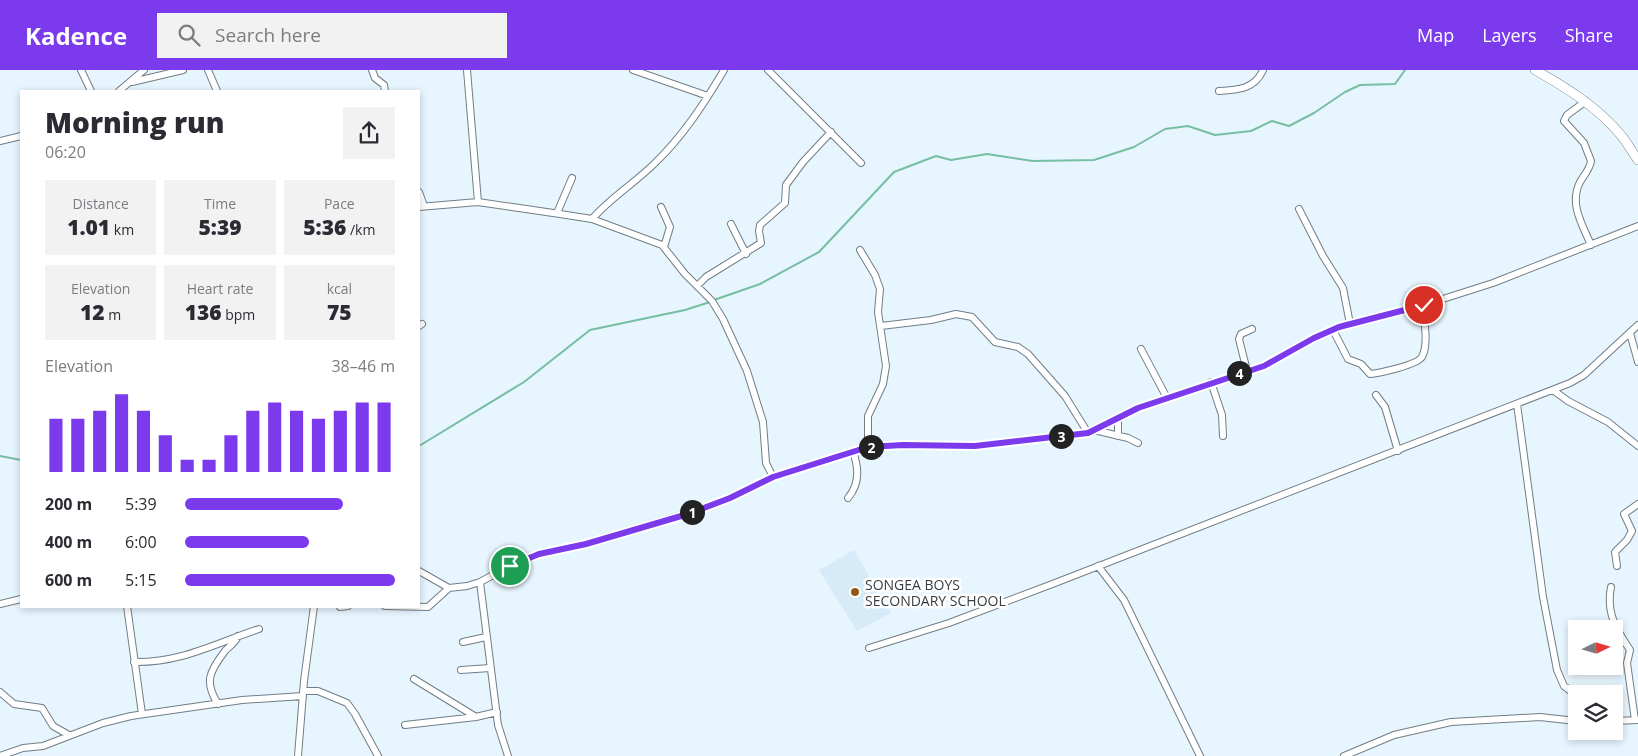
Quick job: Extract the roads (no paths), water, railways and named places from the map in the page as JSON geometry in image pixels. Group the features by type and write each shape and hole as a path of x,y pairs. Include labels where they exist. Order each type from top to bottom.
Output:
{"highway":[{"path":"1535,70 1564,85 1609,121 1638,160"}],"street":[{"path":"81,70 91,90"},
{"path":"120,90 132,82 144,70"},
{"path":"132,82 183,70"},
{"path":"208,70 217,90"},
{"path":"372,70 375,78 384,85 385,90"},
{"path":"467,70 478,202"},
{"path":"633,70 708,96"},
{"path":"592,219 603,206 654,164 682,134 724,70"},
{"path":"768,70 861,163"},
{"path":"1219,91 1249,86 1258,80 1263,70"},
{"path":"1586,101 1567,115 1564,121 1584,143 1591,161 1575,192 1575,202 1591,245"},
{"path":"697,286 706,277 762,243 759,230 760,225 785,203 786,185 803,162 831,132"},
{"path":"0,142 20,136"},
{"path":"557,213 572,178"},
{"path":"421,207 478,202 557,213 592,219 645,237 664,247 712,301 723,319 747,371 764,424 766,463 773,477"},
{"path":"661,207 670,227 664,247"},
{"path":"1299,209 1323,256 1343,288 1350,324"},
{"path":"731,224 746,254"},
{"path":"1091,432 1167,398 1264,366 1333,330 1422,306 1493,283 1638,226"},
{"path":"860,250 875,275 880,289 878,312 886,366 882,384 868,416 868,447"},
{"path":"1333,330 1348,359 1361,364 1370,374 1401,366 1418,361 1422,357 1424,336 1422,306"},
{"path":"880,326 932,320 956,314 972,317 995,342 1018,346 1028,354 1065,396 1091,432"},
{"path":"869,648 949,622 1098,566 1553,390 1584,375 1638,325"},
{"path":"1247,371 1239,339 1241,334 1252,329"},
{"path":"1630,333 1638,362"},
{"path":"1141,350 1167,398"},
{"path":"1211,382 1222,415 1223,436"},
{"path":"1553,390 1568,402 1608,422 1638,446"},
{"path":"1376,395 1385,407 1398,451"},
{"path":"1517,404 1543,597 1557,670 1564,686 1568,689"},
{"path":"1118,419 1118,436"},
{"path":"420,607 428,607 449,588 480,582 510,566 539,554 586,544 688,514 730,498 773,477 868,447 903,445 975,446 1091,432 1118,436 1138,443"},
{"path":"848,498 855,489 858,467 852,452"},
{"path":"1617,566 1615,552 1627,540 1632,531 1624,514 1638,504"},
{"path":"1098,566 1124,600 1200,756"},
{"path":"420,572 449,588"},
{"path":"480,582 501,740 508,756"},
{"path":"1611,587 1608,605 1610,614 1615,628 1630,650 1626,663 1637,720 1625,720"},
{"path":"0,604 20,599"},
{"path":"127,608 133,635 134,662 142,714"},
{"path":"298,756 303,693 314,608"},
{"path":"134,662 155,662 179,658 259,629"},
{"path":"218,704 209,687 209,679 226,650 235,643 238,636"},
{"path":"463,642 486,636"},
{"path":"461,670 490,668"},
{"path":"414,679 476,717"},
{"path":"0,756 23,748 43,746 103,723 142,714 318,691 347,703 356,714 378,756"},
{"path":"0,692 14,704 42,708 53,726 69,735"},
{"path":"405,725 476,717 497,712"},
{"path":"1344,756 1394,734 1451,722 1540,717 1568,720"}],"waterway":[{"path":"714,300 760,284 819,252 894,172 936,156 951,160 987,154 1033,161 1094,160 1134,147 1165,129 1188,126 1215,135 1251,131 1272,121 1289,126 1360,85 1395,84 1405,70"},
{"path":"420,445 524,382 590,330 685,310 710,302"},
{"path":"0,456 20,460"}],"place":[{"name":"SONGEA BOYS SECONDARY SCHOOL","path":"855,592"}]}
